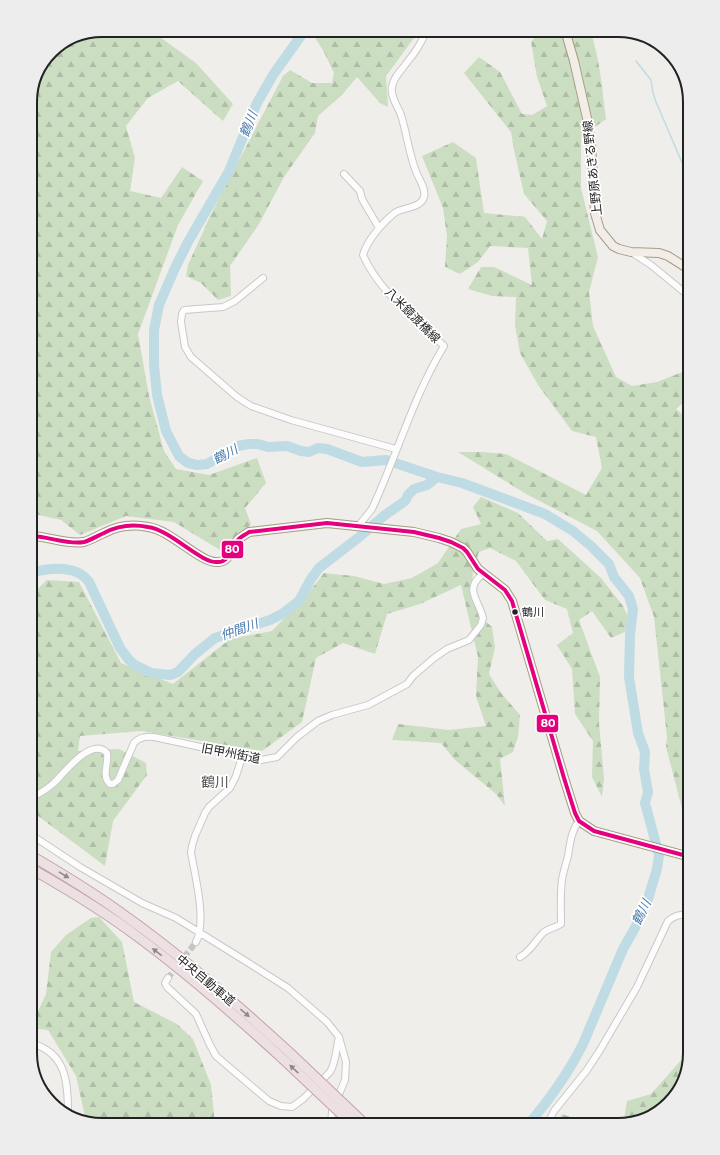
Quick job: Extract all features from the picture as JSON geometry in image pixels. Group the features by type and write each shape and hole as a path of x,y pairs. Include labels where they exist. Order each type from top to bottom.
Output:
{"highway":[{"name":"中央自動車道","path":"37,859 116,909 170,949 262,1027 285,1055 346,1118"},
{"name":"中央自動車道","path":"37,872 87,902 138,937 285,1055 358,1118"}],"main road":[{"name":"上野原あきる野線","path":"567,37 587,118 591,144 595,213 600,230 613,246 619,249 632,252 659,253 668,256 683,266"},
{"path":"37,537 84,542 111,529 120,527 148,526 165,532 204,558 216,563 225,560 232,551 238,539 249,532 327,523 383,528 427,535 458,545 467,552 474,565 483,574 505,590 515,607 564,778 579,821 594,831 683,855"}],"street":[{"name":"八米鏡渡橋線","path":"396,449 432,366 444,346 402,308 366,262 363,254 365,248 379,228 397,212 416,206 422,202 424,198 422,185 413,161 401,114 392,91 392,86 396,77 409,61 424,37"},
{"path":"344,174 360,191 362,199 379,228"},
{"path":"632,252 651,265 683,291"},
{"path":"263,278 235,301 223,307 184,310 181,322 185,347 191,357 223,386 251,406 291,420 396,449 374,503 361,526"},
{"name":"旧甲州街道","path":"37,794 52,784 76,760 88,751 94,749 102,749 108,753 106,780 110,784 113,784 118,780 134,743 142,737 154,737 261,760 277,757 297,737 318,721 332,715 368,705 407,684 423,667 440,653 469,640 481,624 483,618 474,595 473,587 476,579 483,574"},
{"path":"196,942 199,932 201,905 192,846 207,810 226,793 232,784 242,756"},
{"path":"520,956 526,954 544,932 561,924 561,882 573,832 579,821"},
{"path":"37,839 91,874 142,903 176,918 288,988 327,1022 339,1037 346,1062 344,1085 332,1111 332,1118"},
{"path":"550,1118 554,1111 587,1070 600,1050 637,987 668,921 673,917 683,914"},
{"path":"168,978 165,983 167,988 196,1014 216,1056 269,1101 281,1106 292,1107 303,1099 330,1072 339,1037"},
{"path":"37,1044 42,1046 56,1058 62,1067 67,1083 68,1108"}],"green space":[{"path":"102,37 160,37 196,63 233,104 223,121 178,81 148,98 126,126 135,158 130,191 161,198 182,167 203,181 178,225 138,334 149,396 164,451 176,469 209,475 257,458 266,483 245,508 251,524 225,553 174,522 126,516 80,535 61,520 37,515 37,97 39,85 50,62 59,53 81,40"},
{"path":"315,37 415,37 386,76 388,107 380,103 357,77 342,95 318,116 315,133 284,177 259,224 230,266 231,296 218,300 201,283 186,276 188,265 211,214 283,76 290,70 312,83 332,83 334,73"},
{"path":"536,37 592,37 593,41 602,85 606,119 581,137 581,188 598,257 589,292 593,326 616,377 632,386 657,382 683,372 683,403 676,409 683,414 683,812 666,747 667,737 654,617 640,578 597,531 528,495 458,452 506,454 586,495 602,468 596,437 572,431 538,385 520,353 515,325 516,297 492,296 468,289 481,267 494,267 532,285 528,248 490,246 478,262 460,274 445,267 447,236 443,208 422,156 453,142 476,158 484,213 525,217 542,239 547,221 524,194 511,132 464,73 479,57 500,72 522,114 532,115 547,106 537,77 531,42"},
{"path":"481,497 518,513 547,541 558,539 601,578 623,606 628,617 625,632 611,638 592,611 579,620 600,677 599,723 604,779 602,797 592,777 593,741 575,714 572,669 557,645 573,633 567,609 545,600 516,561 490,548 479,552 473,570 472,585 481,617 492,627 495,647 489,674 501,693 520,715 518,737 513,752 500,759 505,806 496,794 455,760 441,743 392,740 398,724 449,730 486,726 476,696 478,657 461,585 420,604 387,614 375,654 343,643 316,658 302,722 262,751 142,731 80,736 78,751 119,749 146,763 147,775 113,821 105,866 37,815 37,589 47,580 79,582 121,663 173,684 230,639 272,631 310,591 324,573 354,576 384,584 412,578 438,563 461,529 481,524 473,507"},
{"path":"99,917 122,942 134,1002 177,1024 193,1039 211,1085 214,1118 97,1118 85,1116 76,1076 48,1030 37,1029 37,1013 46,994 51,952 66,935 91,918"},
{"path":"682,1059 681,1070 670,1093 647,1111 635,1116 624,1117 627,1101 651,1094"},
{"path":"562,1114 573,1118 560,1118"}],"waterway":[{"name":"鶴川","path":"300,37 273,75 257,103 229,171 188,242 159,305 154,330 154,365 157,395 166,431 179,456 188,463 197,465 207,464 238,446 249,444 258,444 268,447 287,446 309,452 318,448 327,449 362,462 386,460 437,477 462,483 545,514 573,531 591,546 609,564 614,577 629,596 633,609 630,635 629,677 638,733 645,752 644,769 648,792 645,803 659,855 657,869 648,899 636,926 623,949 583,1044 558,1086 534,1118"},
{"path":"636,61 651,80 656,102 683,165"},
{"name":"仲間川","path":"37,572 62,569 77,572 84,576 89,582 120,648 129,660 135,665 151,673 170,675 178,672 195,654 215,638 270,620 282,614 299,601 319,568 385,515 405,501 414,489 427,485 437,477"}],"tunnel":[{"path":"168,978 196,942"}],"transit line":[{"name":"80","path":"37,536 78,543 87,541 120,527 142,526 157,529 203,558 218,562 225,560 238,540 249,532 327,523 414,532 451,542 463,548 478,569 505,590 512,601 564,778 579,821 594,831 683,855"}],"place":[{"name":"鶴川","path":"515,612"}],"district":[{"name":"鶴川","path":"215,782"}]}
